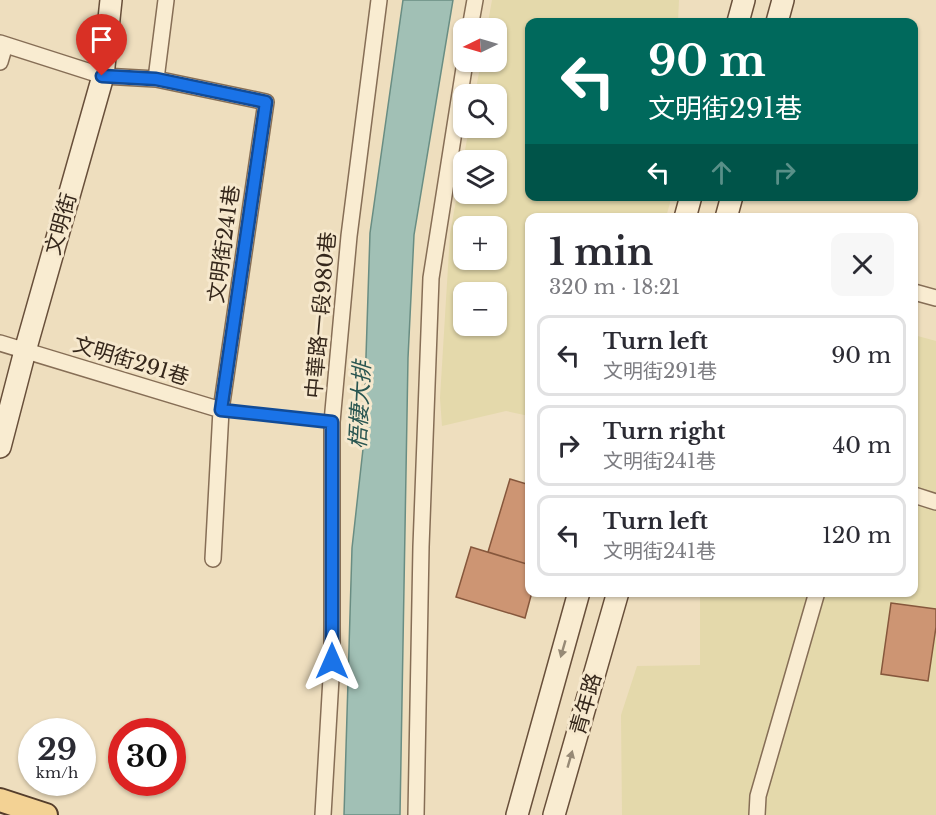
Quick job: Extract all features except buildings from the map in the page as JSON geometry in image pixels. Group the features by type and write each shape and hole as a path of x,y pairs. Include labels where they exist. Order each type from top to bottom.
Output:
{"main road":[{"path":"0,800 46,815"}],"street":[{"name":"文明街","path":"0,447 102,76 111,0"},
{"path":"156,79 166,0"},
{"name":"中華路一段980巷","path":"323,815 332,661 332,422 349,236 380,0"},
{"path":"472,18 475,0"},
{"path":"739,18 744,0"},
{"path":"778,18 783,0"},
{"name":"文明街241巷","path":"2,44 102,76 156,79 266,102 221,410 213,559"},
{"path":"0,62 2,44"},
{"path":"416,815 431,278 463,72"},
{"path":"918,293 936,298"},
{"name":"文明街291巷","path":"0,343 221,410"},
{"path":"918,496 936,502"},
{"name":"青年路","path":"517,815 578,597"},
{"name":"青年路","path":"554,815 617,597"},
{"path":"757,815 758,796 816,597"}],"lane":[{"name":"文明街291巷","path":"221,410 332,422"}],"shaded area":[{"path":"492,0 679,0 678,18 525,18 525,201 670,201 670,203 667,213 525,213 525,415 506,411 442,426 440,398 453,217 453,270 507,270 507,216 453,216 455,204 507,204 507,150 465,150 467,138 507,138 507,84 477,84 479,72 507,72 507,18 489,18"},
{"path":"918,336 936,341 936,815 622,815 621,715 637,666 700,665 700,597 918,597"}],"water":[{"path":"403,0 453,0 414,235 408,358 400,815 344,815 352,548 363,449 370,233"}],"route":[{"path":"102,76 156,79 266,102 221,410 332,422 332,661"}],"water label":[{"name":"梧棲大排","path":"360,405"}]}
